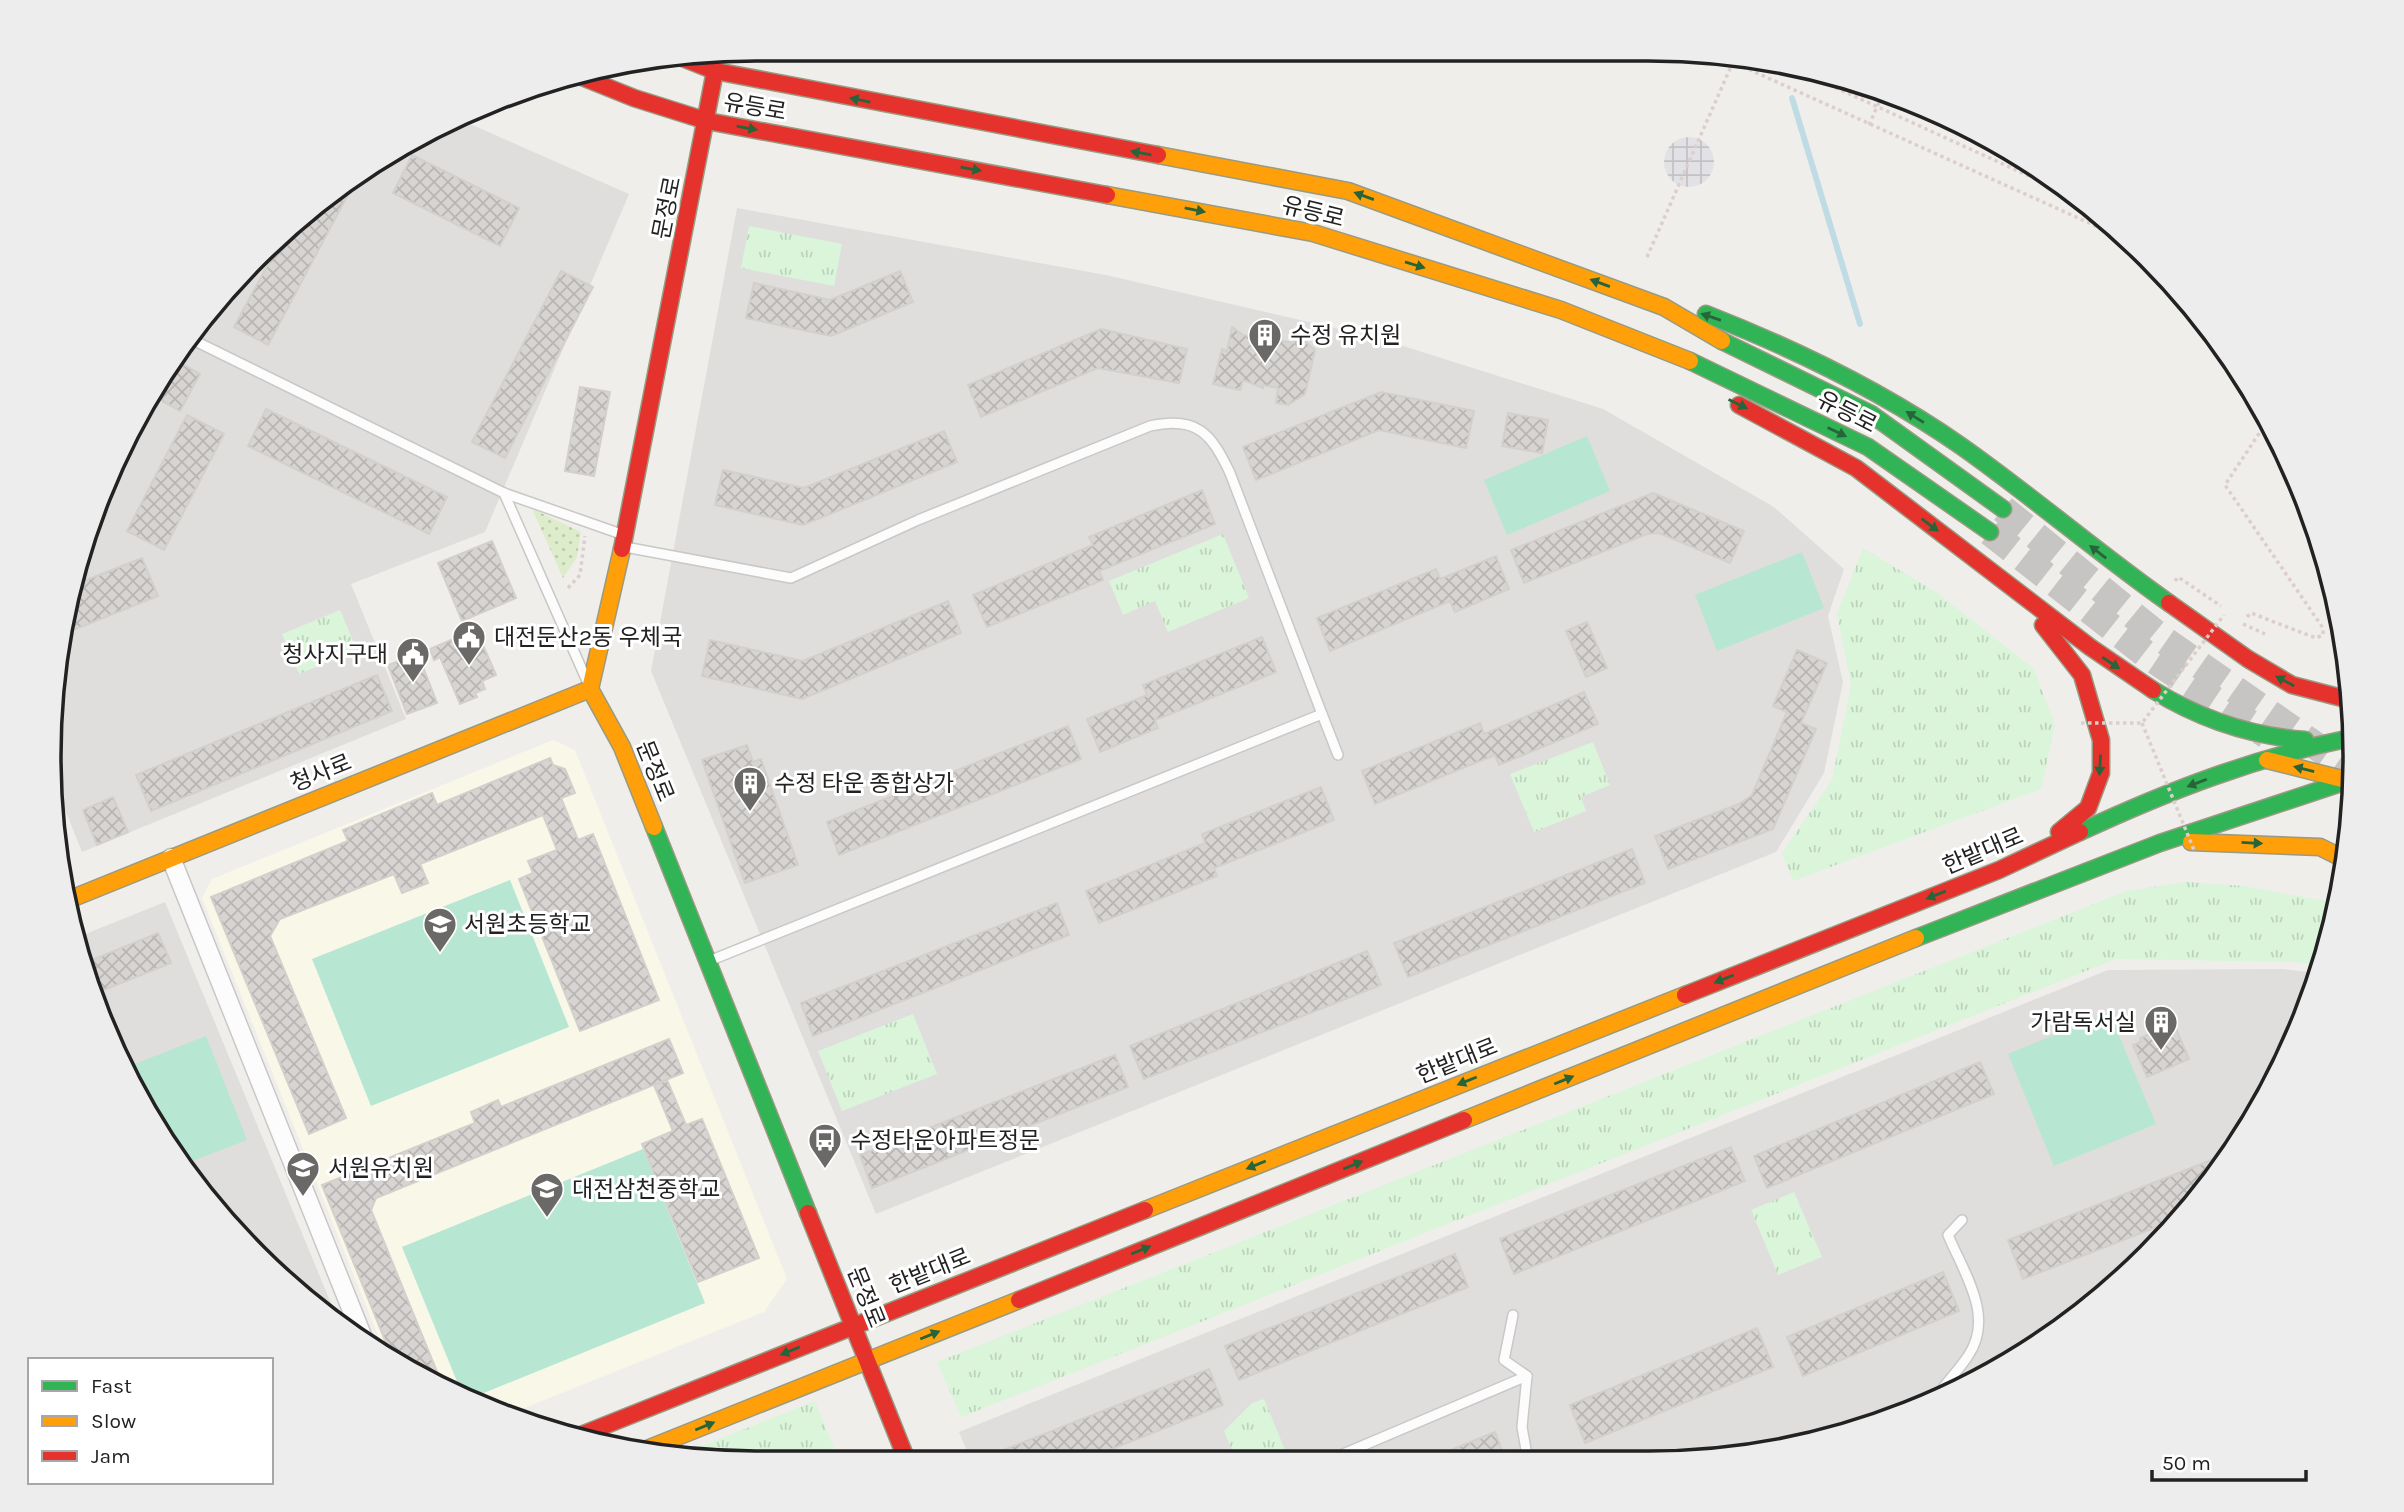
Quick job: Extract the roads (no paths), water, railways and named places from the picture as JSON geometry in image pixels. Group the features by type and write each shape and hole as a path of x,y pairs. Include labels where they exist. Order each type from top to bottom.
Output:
{"main road":[{"name":"유등로","path":"698,64 715,71 1348,191 1664,307 1706,332 1871,414 2003,509"},
{"name":"문정로","path":"715,71 624,541 590,689 622,747 903,1451"},
{"name":"유등로","path":"592,81 634,98 707,121 1312,233 1561,310 1642,340 1868,447 1990,532"},
{"path":"1664,307 1705,314 1778,342 1875,391 1962,446 2120,569 2248,659 2292,685 2340,697"},
{"path":"1642,340 1672,372"},
{"path":"1729,400 1855,467 2106,660 2164,698 2236,728 2286,741 2343,761"},
{"path":"1999,870 2060,832 2088,808 2101,773 2101,740 2082,675 2004,580"},
{"name":"청사로","path":"76,897 590,689"},
{"path":"2261,758 2343,763"},
{"name":"한밭대로","path":"592,1431 1999,870 2149,801 2261,758 2343,763"},
{"path":"659,1444 2160,843 2343,766"},
{"path":"2160,843 2212,841 2320,847 2336,855"}],"street":[{"path":"171,858 358,1325"}],"lane":[{"path":"198,342 504,493 624,541 791,578 918,520 1150,426 1170,422 1199,428 1225,463 1339,755"},
{"path":"504,493 590,689"},
{"path":"708,962 1322,714"},
{"path":"1948,1382 1969,1355 1979,1333 1981,1314 1948,1235 1962,1220"},
{"path":"1513,1315 1504,1360 1527,1376"},
{"path":"1350,1451 1527,1376"},
{"path":"1526,1451 1522,1427 1527,1376"}],"waterway":[{"path":"1792,98 1860,324"}],"tunnel":[{"path":"2003,509 2161,638 2343,764"},
{"path":"1990,532 2147,655 2267,735"}],"place":[{"name":"수정 유치원","path":"1265,365"},
{"name":"대전둔산2동 우체국","path":"469,667"},
{"name":"청사지구대","path":"413,684"},
{"name":"수정 타운 종합상가","path":"750,813"},
{"name":"서원초등학교","path":"440,954"},
{"name":"가람독서실","path":"2161,1052"},
{"name":"수정타운아파트정문","path":"825,1170"},
{"name":"서원유치원","path":"303,1198"},
{"name":"대전삼천중학교","path":"547,1219"}]}
